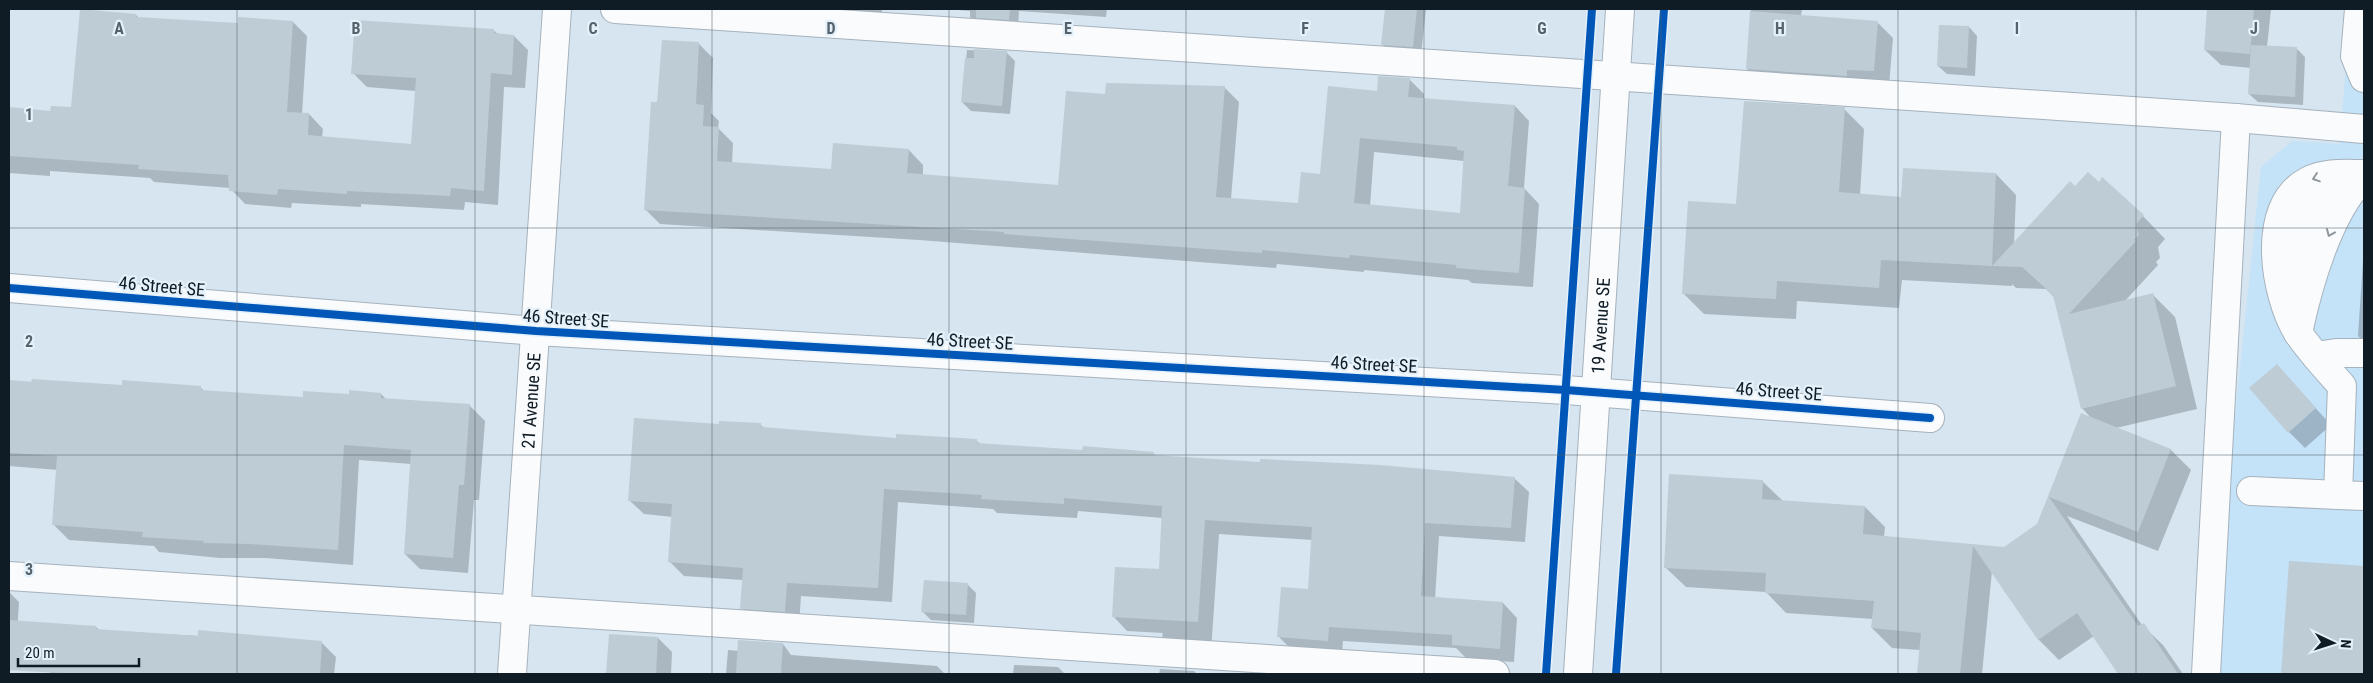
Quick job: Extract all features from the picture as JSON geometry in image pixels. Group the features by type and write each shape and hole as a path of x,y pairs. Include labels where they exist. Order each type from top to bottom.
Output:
{"street":[{"name":"21 Avenue SE","path":"512,674 557,9"},
{"path":"615,9 2236,118 2364,129"},
{"name":"19 Avenue SE","path":"1578,674 1620,9"},
{"path":"2359,9 2355,56 2364,78"},
{"path":"2206,674 2236,118"},
{"path":"2251,491 2351,496 2353,387 2316,356 2298,332 2285,306 2277,277 2276,247 2280,215 2289,198 2307,181 2328,174 2360,180 2336,218 2306,296 2298,332"},
{"name":"46 Street SE","path":"9,288 536,331 1596,392 1930,418"},
{"path":"2316,356 2336,353 2364,353"},
{"path":"9,576 1495,674"}],"shaded area":[{"path":"2350,9 2364,9 2364,674 2208,674 2261,167 2292,141 2340,144"}],"building":[{"path":"80,9 136,14 136,17 238,23 238,17 293,21 287,112 309,113 308,135 411,144 416,78 351,74 355,20 494,29 494,33 514,35 512,75 491,73 484,191 451,188 450,196 347,191 347,194 278,189 277,195 229,191 228,175 138,169 139,165 9,156 9,107 50,111 51,106 71,107"},
{"path":"976,9 1010,9 1009,20 976,18"},
{"path":"1385,9 1417,9 1413,47 1381,45"},
{"path":"2207,9 2254,9 2250,54 2204,50"},
{"path":"1750,11 1878,21 1874,71 1847,70 1847,76 1746,69"},
{"path":"1939,25 1969,26 1967,68 1937,66"},
{"path":"662,40 699,42 696,104 704,105 703,126 719,127 717,161 831,169 833,143 909,149 907,173 1058,185 1066,91 1105,94 1106,83 1225,86 1216,197 1298,203 1301,172 1320,174 1328,86 1377,91 1378,76 1410,78 1408,97 1515,105 1508,186 1525,188 1519,273 1456,268 1456,265 1350,255 1349,258 1262,250 1262,253 1004,234 1004,232 644,210 651,102 657,102","holes":["1360,138 1457,147 1457,150 1464,151 1460,213 1354,203"]},
{"path":"2251,45 2297,47 2295,97 2248,94"},
{"path":"974,49 1007,51 1002,106 961,102 965,58 974,58"},
{"path":"1744,101 1845,107 1839,192 1901,197 1903,168 1996,173 1992,266 1881,260 1879,288 1777,281 1776,299 1682,294 1688,201 1736,204"},
{"path":"2088,172 2099,182 2102,177 2144,215 2136,224 2139,235 2134,240 2136,241 2069,314 2153,293 2176,386 2081,409 2053,295 2022,267 1992,266 2070,181 2075,186"},
{"path":"2277,364 2316,408 2288,433 2249,388"},
{"path":"32,379 122,385 122,380 201,386 201,390 303,397 303,391 349,394 349,390 381,393 381,398 470,404 464,485 459,485 453,558 404,554 411,450 344,445 338,550 203,543 204,541 142,537 143,532 52,525 57,456 9,453 9,380 31,382"},
{"path":"2081,413 2171,449 2138,532 2049,497 2138,626 2144,623 2178,674 2118,674 2077,613 2038,640 1973,546 1960,674 1917,674 1921,633 1871,628 1874,601 1765,593 1766,573 1664,568 1669,474 1763,480 1762,499 1865,506 1863,534 2004,547 2037,524"},
{"path":"634,418 719,424 719,421 761,423 761,427 896,438 896,434 977,439 977,443 1082,450 1083,446 1154,452 1154,455 1260,462 1260,459 1380,465 1515,477 1511,528 1425,523 1421,596 1503,602 1500,649 1452,645 1452,635 1329,627 1328,641 1277,637 1281,587 1308,589 1312,527 1205,520 1198,622 1112,617 1115,567 1159,569 1162,506 1064,498 1064,504 981,499 982,495 884,489 878,588 787,583 785,612 740,609 743,568 668,562 672,504 628,501"},
{"path":"2289,561 2364,566 2364,674 2281,674"},
{"path":"924,580 968,583 966,615 921,612"},
{"path":"9,620 96,626 96,629 198,636 198,630 322,641 320,674 76,674 9,670"},
{"path":"609,634 658,637 656,674 606,674"},
{"path":"738,640 783,643 781,674 736,674"}],"cycle path":[{"path":"1546,674 1592,9"},
{"path":"1616,674 1664,9"},
{"path":"9,288 536,331 1566,390 1930,418"}]}
